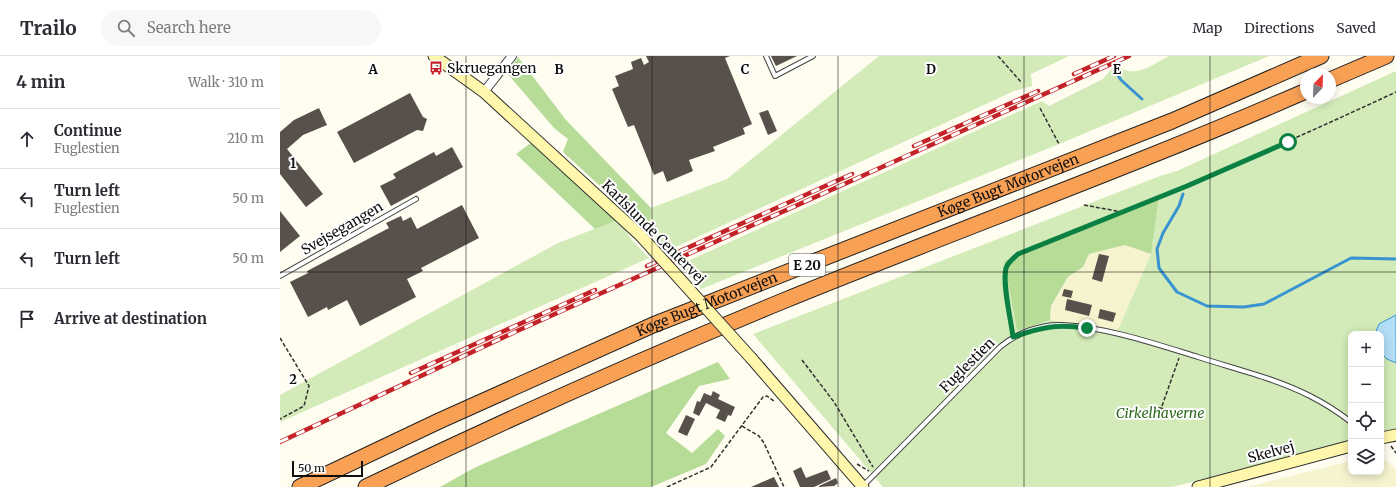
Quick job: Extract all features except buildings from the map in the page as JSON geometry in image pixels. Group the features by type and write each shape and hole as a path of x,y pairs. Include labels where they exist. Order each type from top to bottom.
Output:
{"highway":[{"name":"Køge Bugt Motorvejen","path":"300,487 439,421 653,325 1172,121 1320,56"},
{"path":"1336,77 1386,56"},
{"name":"Køge Bugt Motorvejen","path":"366,487 447,448 777,304 1209,133 1300,94"}],"street":[{"name":"Karlslunde Centervej","path":"434,56 484,92 641,236 752,359 862,487"},
{"path":"484,92 512,56"},
{"path":"1384,437 1396,435"},
{"name":"Skelvej","path":"1198,487 1348,447"}],"lane":[{"path":"766,56 775,76 813,56"},
{"name":"Svejsegangen","path":"280,276 416,199"},
{"path":"1013,337 1038,328 1061,325 1102,331 1182,352 1277,383 1309,395 1348,420"},
{"name":"Fuglestien","path":"862,487 1000,347 1013,337"}],"path":[{"path":"998,56 1022,84"},
{"name":"Fuglestien","path":"1013,337 1005,280 1006,267 1018,254 1281,146 1396,92"},
{"path":"1040,108 1059,144"},
{"path":"1084,206 1122,212"},
{"path":"280,338 309,386 304,406 280,419"},
{"path":"1162,406 1182,352"},
{"path":"802,360 834,402 875,474"},
{"path":"667,487 711,467 763,397 767,396 780,405"},
{"path":"742,426 759,436 764,443 784,487"},
{"path":"848,469 852,464 858,464 875,474"}],"shaded area":[{"path":"1125,245 1151,254 1118,331 1050,320 1051,306 1069,277 1083,267 1089,254"},
{"path":"1384,459 1396,469 1396,487 1246,487 1348,462 1348,475 1384,475"}],"green space":[{"path":"879,56 1069,56 1031,74 1032,86 1014,91 667,251 649,231 651,208 727,179"},
{"path":"1169,56 1269,56 1064,142 701,289 679,265 1042,101 1049,106 1103,79 1113,69 1120,68 1127,71 1137,71 1149,67"},
{"path":"518,57 566,120 651,208 649,231 563,152 568,139 554,128 507,73"},
{"name":"Cirkelhaverne","path":"1396,71 1396,430 1384,432 1384,331 1348,331 1348,442 1172,487 883,487 753,334 1160,176 1177,171 1324,104 1336,104 1336,98","holes":["1158,195 1151,254 1118,330 1050,320 1017,331 1004,261"]},
{"path":"532,142 618,220 595,229 516,154"},
{"path":"1159,195 1151,254 1125,245 1089,254 1083,267 1068,277 1051,306 1050,320 1017,331 1004,261"},
{"path":"618,220 632,240 649,258 280,422 280,395 558,243"},
{"path":"718,362 730,379 699,386 666,433 692,453 718,429 725,436 706,464 651,487 440,487 474,468"}],"water":[{"path":"1396,315 1396,363 1384,356 1384,331 1376,331 1379,324"}],"waterway":[{"path":"1114,69 1121,80 1142,99"},
{"path":"1183,194 1179,206 1163,233 1157,249 1159,268 1177,292 1207,306 1244,307 1264,304 1351,258 1396,259"}],"railway":[{"path":"1074,74 1114,56"},
{"path":"280,442 517,331 1129,56"},
{"path":"914,146 1038,91"},
{"path":"647,266 852,174"},
{"path":"411,373 595,290"}],"place":[{"name":"Skruegangen","path":"436,68"}],"route":[{"path":"1087,328 1061,325 1038,328 1013,337 1005,280 1006,267 1010,261 1018,254 1187,186 1288,142"}]}
